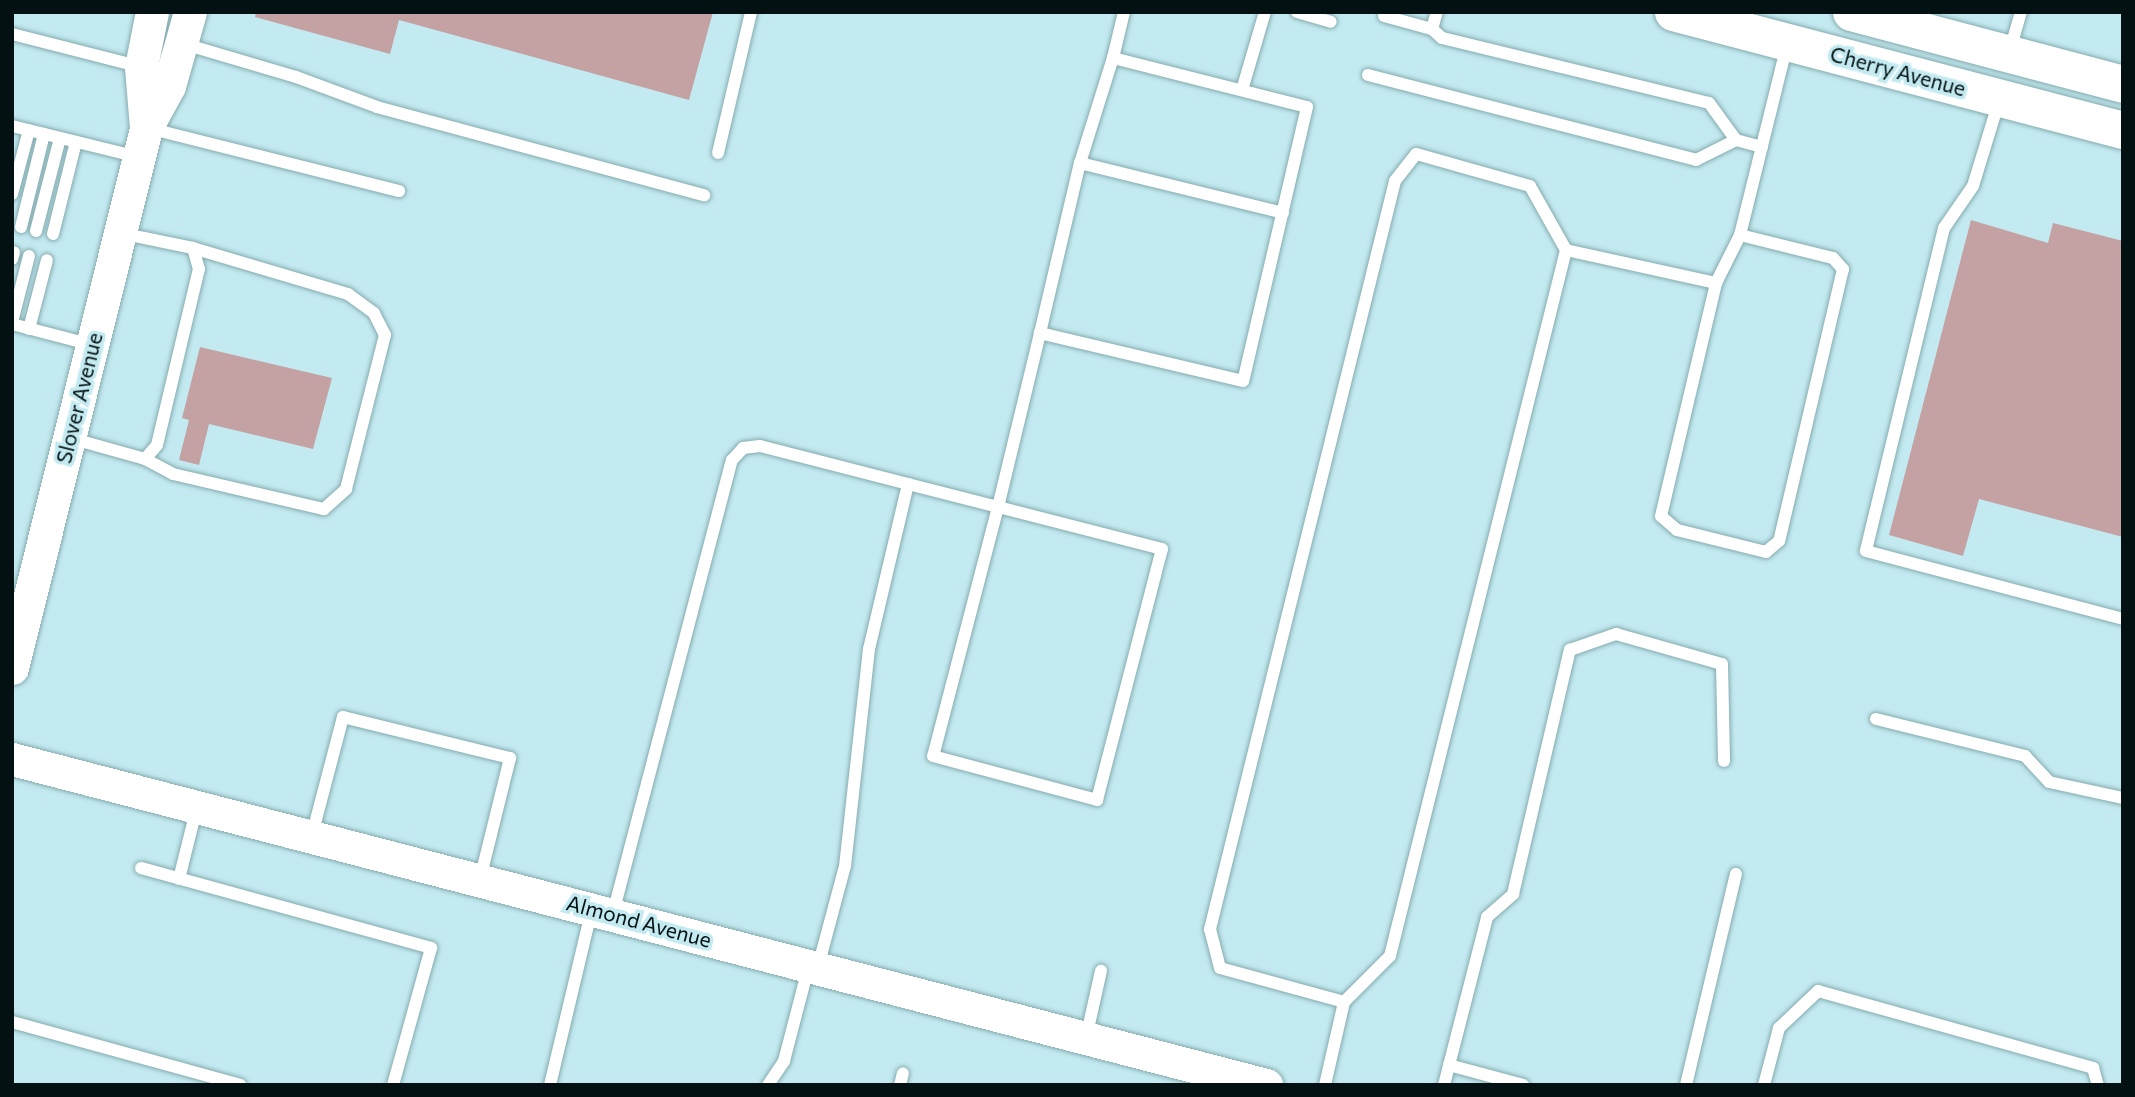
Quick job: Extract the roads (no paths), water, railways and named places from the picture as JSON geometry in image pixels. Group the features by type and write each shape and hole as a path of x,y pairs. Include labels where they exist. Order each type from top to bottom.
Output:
{"main road":[{"name":"Cherry Avenue","path":"1673,12 2123,130"},
{"path":"1851,12 2123,84"}],"street":[{"name":"Slover Avenue","path":"143,142 141,67 150,13"},
{"name":"Slover Avenue","path":"12,668 143,142 169,86 185,27"},
{"name":"Almond Avenue","path":"12,759 814,966 1086,1039 1188,1070 1266,1085"}],"lane":[{"path":"718,153 751,12"},
{"path":"550,1085 568,1010 602,912 732,460 744,448 760,446 908,484 998,507 1162,549 1097,800 933,756 998,507 1080,163 1124,12"},
{"path":"1297,12 1331,22"},
{"path":"1432,29 1437,12"},
{"path":"2009,54 2021,12"},
{"path":"1242,90 1260,13"},
{"path":"1384,16 1432,29 1442,38 1709,103 1736,140 1762,147"},
{"path":"185,27 296,77 377,107 704,195"},
{"path":"12,34 141,67"},
{"path":"1740,235 1833,258 1843,269 1779,541 1766,552 1677,530 1661,516 1716,283 1740,235 1787,42"},
{"path":"1040,333 1243,381 1307,107 1112,58"},
{"path":"1368,75 1696,160 1736,140"},
{"path":"2000,98 1973,186 1944,228 1866,551 2123,619"},
{"path":"12,127 76,142 143,142 399,191"},
{"path":"12,194 29,130"},
{"path":"21,227 44,134"},
{"path":"36,230 60,138"},
{"path":"53,234 76,142"},
{"path":"1325,1085 1344,1002 1390,956 1566,250 1530,186 1416,155 1395,180 1210,929 1220,968 1344,1002"},
{"path":"1080,163 1283,213"},
{"path":"69,438 145,459 173,474 324,509 346,489 385,335 374,313 348,294 193,248 120,233"},
{"path":"145,459 157,444 199,269 193,248"},
{"path":"1566,250 1716,283"},
{"path":"29,256 12,323 92,345"},
{"path":"29,329 47,260"},
{"path":"768,1085 784,1061 845,866 869,649 908,484"},
{"path":"1444,1085 1487,917 1513,894 1570,650 1616,634 1722,664 1724,761"},
{"path":"312,836 343,717 510,758 480,880"},
{"path":"1876,719 2025,756 2049,782 2123,798"},
{"path":"179,879 197,807"},
{"path":"141,868 431,948 393,1085"},
{"path":"1686,1085 1736,874"},
{"path":"1086,1039 1101,971"},
{"path":"1764,1085 1779,1028 1818,991 2093,1068 2098,1085"},
{"path":"12,1022 240,1085"},
{"path":"1449,1065 1523,1085"}]}
